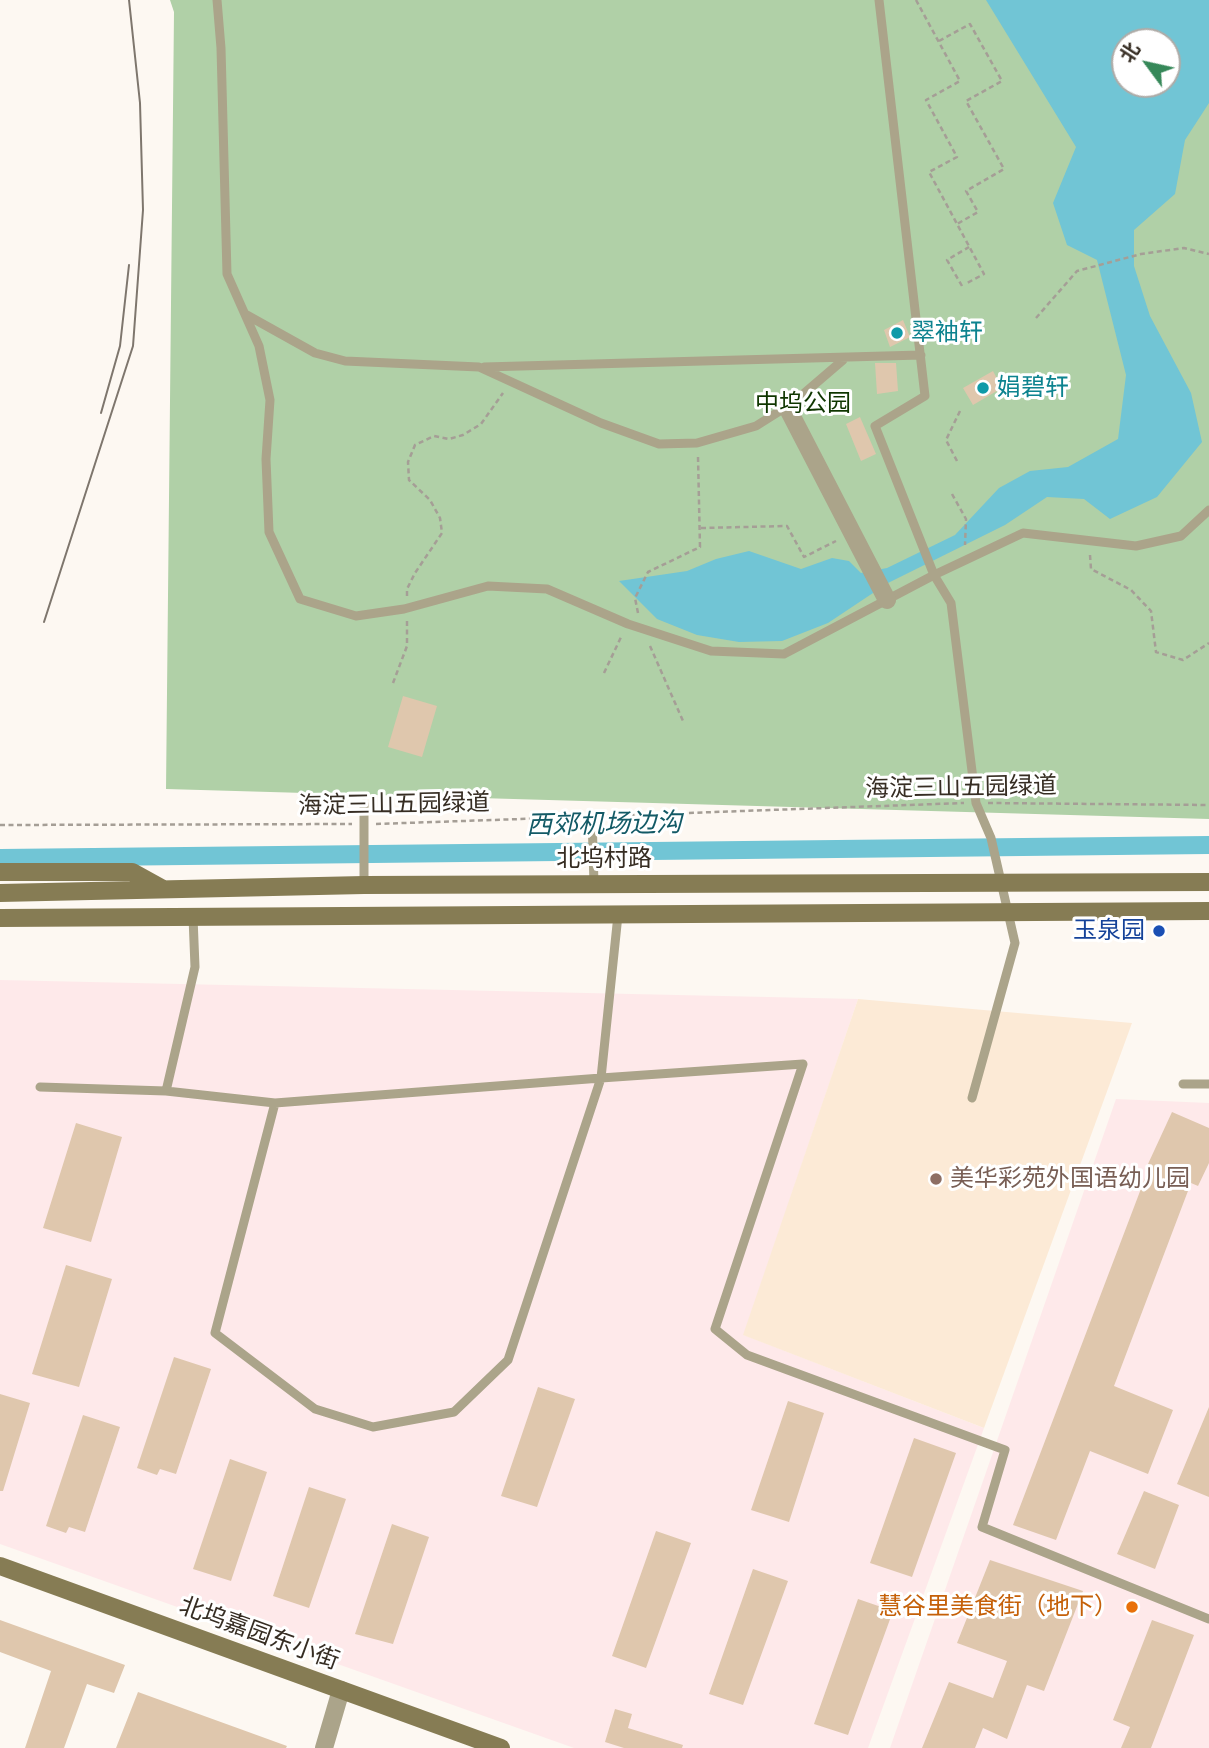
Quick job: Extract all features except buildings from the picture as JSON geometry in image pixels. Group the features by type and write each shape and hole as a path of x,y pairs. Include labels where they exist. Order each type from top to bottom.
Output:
{"main road":[{"path":"0,872 132,872 164,889"},
{"name":"北坞村路","path":"0,893 364,885 1209,882"},
{"path":"0,918 1209,911"},
{"name":"北坞嘉园东小街","path":"0,1566 501,1748"}],"street":[{"path":"787,407 887,600"},
{"path":"324,1748 341,1690"}],"lane":[{"path":"217,0 221,48 227,274 259,346 270,400 266,459 269,533 300,599 356,615 407,608 488,586 547,589 628,624 711,651 784,654 934,575 1023,533 1136,546 1181,536 1209,510"},
{"path":"878,0 925,396 875,426 934,575 951,603 976,803 991,838 1015,943 972,1098"},
{"path":"243,313 315,353 345,361 479,367 843,360 921,355"},
{"path":"479,367 601,423 659,444 697,443 756,426 787,407 843,360"},
{"path":"363,804 364,885"},
{"path":"592,816 593,884"},
{"path":"275,1103 215,1333 315,1409 373,1427 454,1412 508,1360 601,1078 618,915"},
{"path":"166,1091 195,967 194,917"},
{"path":"40,1087 166,1091 275,1103 803,1064 715,1329 747,1355 1005,1450 982,1527 1209,1619"},
{"path":"1183,1084 1209,1084"}],"path":[{"path":"916,0 960,81 926,100 957,157 929,172 984,274 967,283"},
{"path":"939,42 970,24 1002,81 966,101 1004,169 966,191 978,212 957,224"},
{"path":"962,286 947,260 970,247"},
{"path":"1036,317 1077,271 1141,254 1184,248 1209,254"},
{"path":"393,682 407,646 407,589 442,533 440,518 430,500 410,480 408,462 415,445 434,436 449,439 463,435 481,424 498,404 509,380"},
{"path":"957,461 946,440 960,411"},
{"path":"683,721 642,629 635,598 648,572 700,547 697,443"},
{"path":"952,494 966,519 964,540 969,559"},
{"path":"701,527 787,526 804,557 852,533"},
{"path":"1089,541 1091,569 1131,590 1151,611 1156,652 1182,660 1209,643"},
{"path":"604,673 628,624"},
{"name":"海淀三山五园绿道","path":"0,825 364,830 592,816 976,803 1209,805"}],"shaded area":[{"path":"0,980 858,999 744,1335 984,1428 868,1748 574,1748 0,1544"},
{"name":"美华彩苑外国语幼儿园","path":"858,999 1132,1023 984,1428 743,1335"},
{"path":"1116,1099 1209,1103 1209,1748 890,1748"}],"green space":[{"name":"中坞公园","path":"170,0 1209,0 1209,819 166,789 174,12"}],"water":[{"path":"986,0 1209,0 1209,103 1185,140 1175,194 1134,230 1134,266 1150,316 1191,393 1202,442 1157,497 1110,519 1084,499 1047,497 1005,525 888,583 828,623 782,641 739,642 697,635 657,619 619,581 687,571 716,559 749,551 801,569 832,558 849,561 861,573 887,568 955,535 999,488 1030,471 1068,467 1118,439 1126,375 1097,260 1067,245 1053,203 1076,147"}],"waterway":[{"name":"西郊机场边沟","path":"0,858 1209,845"}],"tram line":[{"path":"44,622 133,346 143,210 140,103 129,0"},
{"path":"101,413 120,346 129,265"}],"place":[{"name":"翠袖轩","path":"897,333"},
{"name":"娟碧轩","path":"983,388"},
{"name":"玉泉园","path":"1159,931"},
{"name":"美华彩苑外国语幼儿园","path":"936,1179"},
{"name":"慧谷里美食街（地下）","path":"1132,1607"}]}
